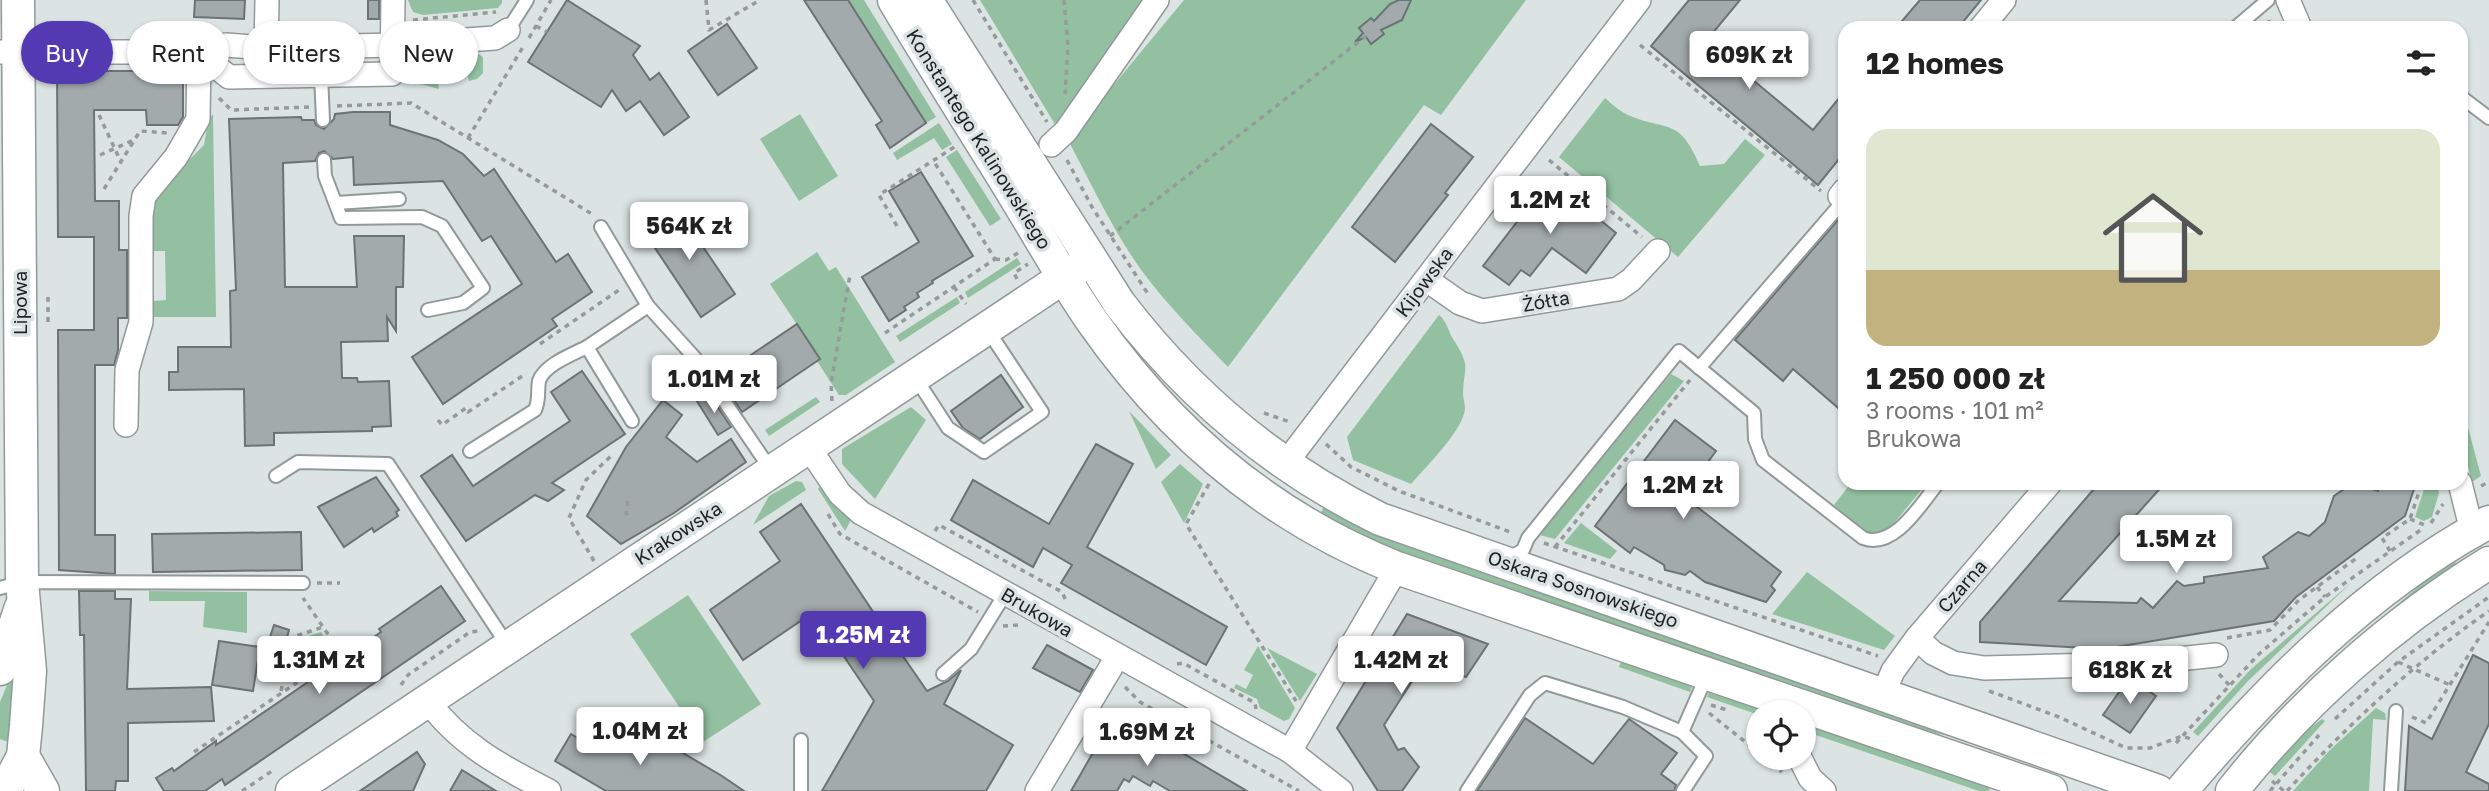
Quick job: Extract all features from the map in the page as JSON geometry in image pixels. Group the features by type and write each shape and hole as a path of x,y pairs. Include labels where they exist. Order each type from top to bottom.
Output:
{"street":[{"name":"Lipowa","path":"0,669 14,592 15,502 10,375 15,297 9,52 18,0"},
{"path":"267,0 267,21"},
{"name":"Konstantego Kalinowskiego","path":"894,0 1065,277"},
{"name":"Konstantego Kalinowskiego","path":"926,0 1101,245"},
{"path":"1058,139 1157,0"},
{"name":"Kijowska","path":"1285,464 1639,0"},
{"path":"1987,21 2004,0"},
{"path":"2288,0 2297,21"},
{"path":"478,35 495,38 506,21"},
{"path":"9,52 127,52"},
{"path":"127,425 127,370 141,322 141,216 144,195 191,134 198,120 199,84"},
{"name":"Krakowska","path":"292,791 807,445 1065,277 1101,245"},
{"name":"Oskara Sosnowskiego","path":"1101,245 1154,349 1241,432 1323,489 1380,519 2158,791"},
{"name":"Żółta","path":"1427,280 1471,308 1497,310 1618,289 1631,280 1658,251"},
{"path":"1065,277 1093,323 1147,390 1205,450 1262,497 1332,539 1397,568 1701,688 1755,700"},
{"name":"Brukowa","path":"807,445 851,505 1116,657 1290,751 1341,791"},
{"path":"1262,497 1285,464"},
{"name":"Czarna","path":"1883,694 1898,662 2044,490"},
{"path":"2181,791 2274,686 2321,642 2384,592 2481,526 2463,490"},
{"path":"2257,783 2344,673 2430,602 2489,563"},
{"path":"1290,751 1397,568"},
{"name":"Lipowa","path":"12,754 30,671 29,636 14,592"},
{"path":"1917,638 1933,653 1953,663 1984,668 2131,664 2206,656"},
{"path":"2321,642 2321,657 2325,664 2344,673"},
{"path":"1037,791 1116,657"},
{"path":"428,701 438,714 482,755 549,791"},
{"path":"1816,715 2051,791"},
{"path":"2021,780 2033,779 2043,766 2042,754 2035,746"},
{"path":"5,791 12,754"},
{"path":"12,754 43,791"},
{"path":"1806,770 1810,778 1824,791"}],"lane":[{"path":"506,21 527,0"},
{"path":"2244,21 2269,0"},
{"path":"321,84 322,113"},
{"path":"2468,102 2489,118"},
{"path":"324,160 325,176 341,218 422,217 442,226 483,288 463,303 428,310"},
{"path":"336,203 399,199"},
{"path":"1699,368 1838,207"},
{"path":"601,228 648,306 695,358 771,471"},
{"path":"470,452 536,410 540,400 539,382 543,373 648,306"},
{"path":"914,377 948,428 984,452 1042,412 987,329"},
{"path":"587,347 632,422"},
{"path":"1505,562 1523,550 1528,538 1679,351 1754,413 1755,439 1763,460 1863,538 1882,539 1896,532 1932,490"},
{"path":"276,476 298,462 387,464 509,646"},
{"path":"14,592 303,583"},
{"path":"943,674 971,649 1005,594"},
{"path":"1467,791 1530,695 1545,683 1623,707 1682,732 1706,756 1683,791"},
{"path":"1682,732 1701,688"},
{"path":"2391,791 2396,711"},
{"path":"802,740 802,791"}],"path":[{"path":"468,138 551,0"},
{"path":"706,0 709,30 760,0"},
{"path":"973,0 1058,139 1101,245 1150,298"},
{"path":"1058,139 1068,45 1064,0"},
{"path":"478,21 506,21"},
{"path":"536,26 547,32"},
{"path":"1101,245 1366,36"},
{"path":"1640,45 1815,189 1838,193"},
{"path":"213,84 231,110 322,113 411,103 593,215 601,228"},
{"path":"99,115 121,162"},
{"path":"104,189 141,131 191,134"},
{"path":"100,155 136,139"},
{"path":"897,226 879,195 957,145"},
{"path":"933,160 995,259"},
{"path":"1549,160 1658,251"},
{"path":"885,333 995,259 1006,260 1023,250"},
{"path":"832,403 831,383 850,275"},
{"path":"540,344 633,281"},
{"path":"954,286 966,304"},
{"path":"1555,547 1699,368"},
{"path":"438,420 442,425 466,408 468,412 530,372"},
{"path":"1252,409 1294,423 1351,467 1387,485 1528,538 1788,628 1898,662"},
{"path":"597,565 569,519 586,480 614,454"},
{"path":"1209,482 1186,524 1300,709"},
{"path":"2390,551 2382,538 2410,520 2420,490"},
{"path":"628,501 626,513 630,519"},
{"path":"2410,520 2427,526"},
{"path":"930,538 939,525 1062,592 1066,602 1077,609"},
{"path":"2206,656 2216,640 2270,630 2317,587 2358,557"},
{"path":"194,752 341,653 303,598 303,583 340,583"},
{"path":"2317,587 2325,597"},
{"path":"2257,783 2327,726 2398,662 2489,597"},
{"path":"2257,783 2285,791 2348,725 2414,668 2488,613 2479,604"},
{"path":"2396,711 2427,723 2489,622"},
{"path":"281,693 293,637 323,627"},
{"path":"2270,630 2277,639"},
{"path":"288,661 300,680"},
{"path":"2398,662 2450,685"},
{"path":"1175,664 1183,663 1255,703 1257,714"},
{"path":"2220,678 2230,685"},
{"path":"1122,685 1140,702 1299,791"},
{"path":"1701,688 1734,712"},
{"path":"1701,688 1746,738"},
{"path":"1986,690 2059,717 2126,748 2150,748 2182,736 2215,750"}],"green space":[{"path":"408,0 502,0 502,3 498,8 423,15 413,12"},
{"path":"848,0 864,0 936,117 926,123"},
{"path":"980,0 1146,0 1059,131"},
{"path":"1184,0 1526,0 1441,115 1424,105 1228,367 1173,309 1131,256 1068,140"},
{"path":"478,54 483,57 483,73 478,78"},
{"path":"421,84 438,84 439,89"},
{"path":"1605,98 1628,115 1678,132 1700,166 1724,164 1745,139 1765,155 1678,257 1559,157"},
{"path":"213,114 216,317 154,317 153,301 166,300 165,251 150,251 152,207 162,187 204,145 208,121"},
{"path":"800,114 838,176 799,201 760,139"},
{"path":"939,123 952,144 942,150 934,138 897,160 893,153"},
{"path":"957,150 1001,219 990,226 946,157"},
{"path":"817,252 829,271 836,267 895,362 846,395 839,395 817,361 820,359 770,284"},
{"path":"1017,258 1021,264 968,298 965,292"},
{"path":"957,297 960,303 900,342 896,336"},
{"path":"1439,315 1465,362 1465,409 1463,418 1451,437 1411,484 1353,460 1347,437"},
{"path":"1671,374 1684,381 1555,539 1540,535"},
{"path":"816,397 820,402 769,436 765,430"},
{"path":"911,407 926,420 875,499 842,464 842,449"},
{"path":"1129,411 1171,455 1156,469"},
{"path":"2468,428 2481,476 2472,482 2468,466"},
{"path":"1180,464 1203,484 1184,523 1161,482"},
{"path":"796,481 802,482 806,490 753,525 769,496"},
{"path":"821,485 851,520 845,531 818,489"},
{"path":"1846,490 1921,490 1891,527 1879,535 1866,533 1834,505"},
{"path":"2424,490 2438,490 2432,517 2424,521 2415,517"},
{"path":"1326,503 2031,763 1950,736 1887,724 1452,574 1318,518"},
{"path":"1581,523 1617,551 1610,559 1564,543"},
{"path":"2452,558 2460,569 2337,658 2337,656"},
{"path":"1807,572 1895,636 1884,650 1772,614"},
{"path":"2353,581 2248,681 2198,736 2193,732 2250,670"},
{"path":"149,591 247,592 247,633 203,627 205,601 149,601"},
{"path":"688,595 761,704 703,742 630,634"},
{"path":"321,632 335,654 301,676 291,661 296,640"},
{"path":"1258,646 1295,708 1289,719 1284,721 1260,708 1257,699 1234,688 1236,684 1246,689 1253,675 1244,670"},
{"path":"1267,648 1317,674 1300,701"},
{"path":"1621,662 1637,662 1693,683 1690,692 1619,667"},
{"path":"15,666 11,743 0,739 0,702"},
{"path":"1710,689 1746,701 1746,710 1707,697"},
{"path":"2376,708 2385,713 2386,720 2373,719 2369,791 2293,791 2330,750"},
{"path":"2322,719 2325,721 2275,776 2266,769 2282,749"},
{"path":"1816,726 1990,785 1989,791 1979,791 1816,735"}],"building":[{"path":"195,0 245,0 244,19 194,17"},
{"path":"368,0 379,0 379,19 368,19"},
{"path":"567,0 640,46 633,55 650,80 659,73 689,117 664,135 640,101 626,111 612,90 601,107 528,62"},
{"path":"804,0 848,0 926,123 890,148 876,125 882,121"},
{"path":"1399,0 1411,0 1402,20 1381,30 1384,34 1371,44 1366,37 1355,42 1363,33 1359,28 1371,18 1374,21 1390,4"},
{"path":"1689,0 1740,0 1706,41 1813,130 1838,99 1838,160 1818,185 1651,46"},
{"path":"1920,0 1981,0 1964,21 1902,21"},
{"path":"727,24 757,68 718,95 688,51"},
{"path":"113,71 127,71 127,84 183,84 183,117 178,125 147,125 146,110 94,110 95,201 119,201 119,250 127,250 127,318 118,318 118,350 114,365 95,365 95,535 115,535 115,574 59,570 58,330 94,330 94,237 58,237 57,84 113,84"},
{"path":"390,112 390,125 438,140 463,154 484,176 494,169 556,262 568,254 592,292 552,319 557,326 443,404 412,357 522,284 491,236 482,241 443,181 354,185 353,157 333,159 324,151 319,153 315,161 283,163 285,287 357,287 354,236 404,236 403,287 396,287 396,331 387,317 388,341 341,342 342,378 357,378 358,382 389,381 391,426 372,427 372,431 274,433 274,445 245,446 244,389 169,390 169,372 178,372 178,347 231,347 230,291 236,290 229,119 301,117 302,120 314,120 316,125 324,129 334,119 335,114"},
{"path":"1431,124 1473,157 1445,193 1448,195 1395,262 1352,227"},
{"path":"921,172 973,256 932,281 933,283 917,293 919,297 904,307 906,310 889,321 862,277 919,242 889,191"},
{"path":"1550,179 1616,233 1586,273 1552,248 1530,276 1521,270 1509,285 1483,266"},
{"path":"676,207 735,294 701,317 643,230"},
{"path":"1838,220 1838,408 1793,369 1783,381 1735,340"},
{"path":"797,324 820,359 742,412 724,385 735,378 730,369"},
{"path":"582,371 625,434 552,483 564,490 548,501 535,495 466,541 421,476 452,455 473,486 570,421 551,392"},
{"path":"1001,375 1023,407 980,439 963,428 951,411"},
{"path":"709,394 731,427 718,435 697,401"},
{"path":"663,400 682,415 666,437 697,462 731,439 746,462 674,513 621,544 587,516 626,447"},
{"path":"1675,420 1716,451 1683,496 1781,572 1771,586 1775,590 1766,602 1705,582 1690,571 1685,575 1665,570 1664,565 1634,547 1630,553 1595,526"},
{"path":"1096,444 1133,464 1087,547 1227,627 1206,665 1061,583 1072,565 1043,548 1033,567 951,520 973,480 1049,524"},
{"path":"376,477 399,510 396,512 398,516 374,532 372,528 344,547 318,507"},
{"path":"2093,490 2159,490 2059,601 2137,603 2141,598 2153,608 2177,581 2184,586 2204,583 2204,577 2268,568 2263,557 2298,532 2309,536 2325,522 2334,496 2343,490 2414,490 2405,516 2296,597 2274,621 2104,649 1980,642 1980,622"},
{"path":"801,504 886,631 910,615 921,633 898,649 927,691 948,681 961,670 944,704 1013,745 986,791 822,791 874,701 814,612 743,660 710,610 780,561 760,532"},
{"path":"301,532 302,570 153,572 152,534"},
{"path":"441,586 465,621 225,785 222,779 205,791 164,791 156,778 172,768 174,771 216,741 216,745 381,632 379,629"},
{"path":"79,591 115,591 115,599 131,599 127,689 211,687 214,721 128,723 128,781 116,781 115,791 86,791 84,635 80,635"},
{"path":"1407,614 1488,644 1466,677 1423,664 1384,725 1398,750 1404,748 1419,767 1402,791 1378,791 1337,728"},
{"path":"274,625 289,630 285,645 269,640"},
{"path":"219,641 260,647 253,691 212,685"},
{"path":"1047,645 1093,670 1080,692 1033,668"},
{"path":"2473,655 2489,663 2489,724 2466,772 2489,784 2489,791 2405,791 2409,726 2432,739"},
{"path":"2129,678 2156,696 2130,733 2103,715"},
{"path":"1525,718 1593,764 1629,719 1677,753 1661,774 1676,785 1674,791 1477,791"},
{"path":"1106,730 1116,736 1118,732 1144,748 1152,735 1247,791 1170,791 1153,781 1150,786 1133,776 1129,782 1124,779 1117,791 1071,791"},
{"path":"649,733 744,791 606,791 555,761 571,734 595,748 603,735 636,754"},
{"path":"417,752 425,764 413,791 360,791"},
{"path":"462,770 496,791 450,791"}]}
